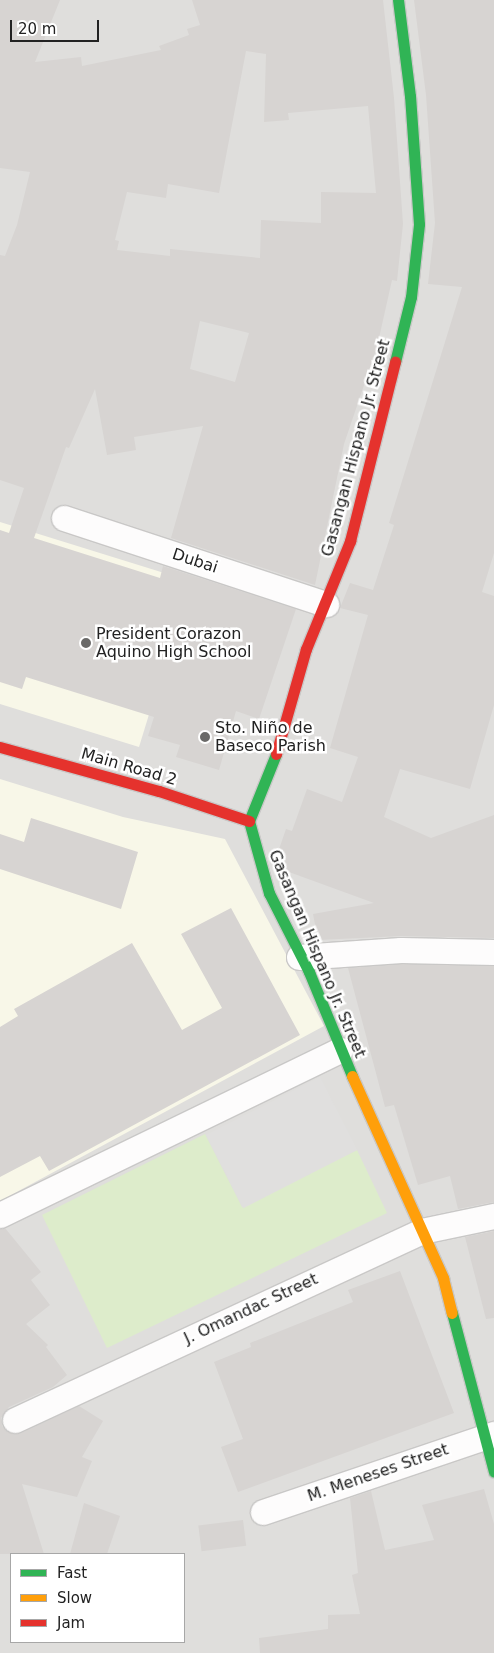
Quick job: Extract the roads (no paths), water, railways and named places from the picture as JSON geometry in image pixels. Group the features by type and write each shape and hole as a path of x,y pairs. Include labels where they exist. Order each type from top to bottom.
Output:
{"street":[{"name":"Gasangan Hispano Jr. Street","path":"398,0 419,224 411,297 350,541 326,604 306,649 272,768 249,821 269,892 299,957 309,972 340,1050 443,1278 490,1435 494,1472"},
{"name":"Dubai","path":"64,518 326,604"},
{"name":"Main Road 2","path":"0,747 159,791 249,821"},
{"path":"299,957 401,950 494,952"},
{"path":"0,1215 340,1050"},
{"name":"J. Omandac Street","path":"15,1420 422,1231 494,1216"},
{"name":"M. Meneses Street","path":"263,1512 490,1435"}],"place":[{"name":"President Corazon Aquino High School","path":"86,643"},
{"name":"Sto. Niño de Baseco Parish","path":"205,737"}]}
